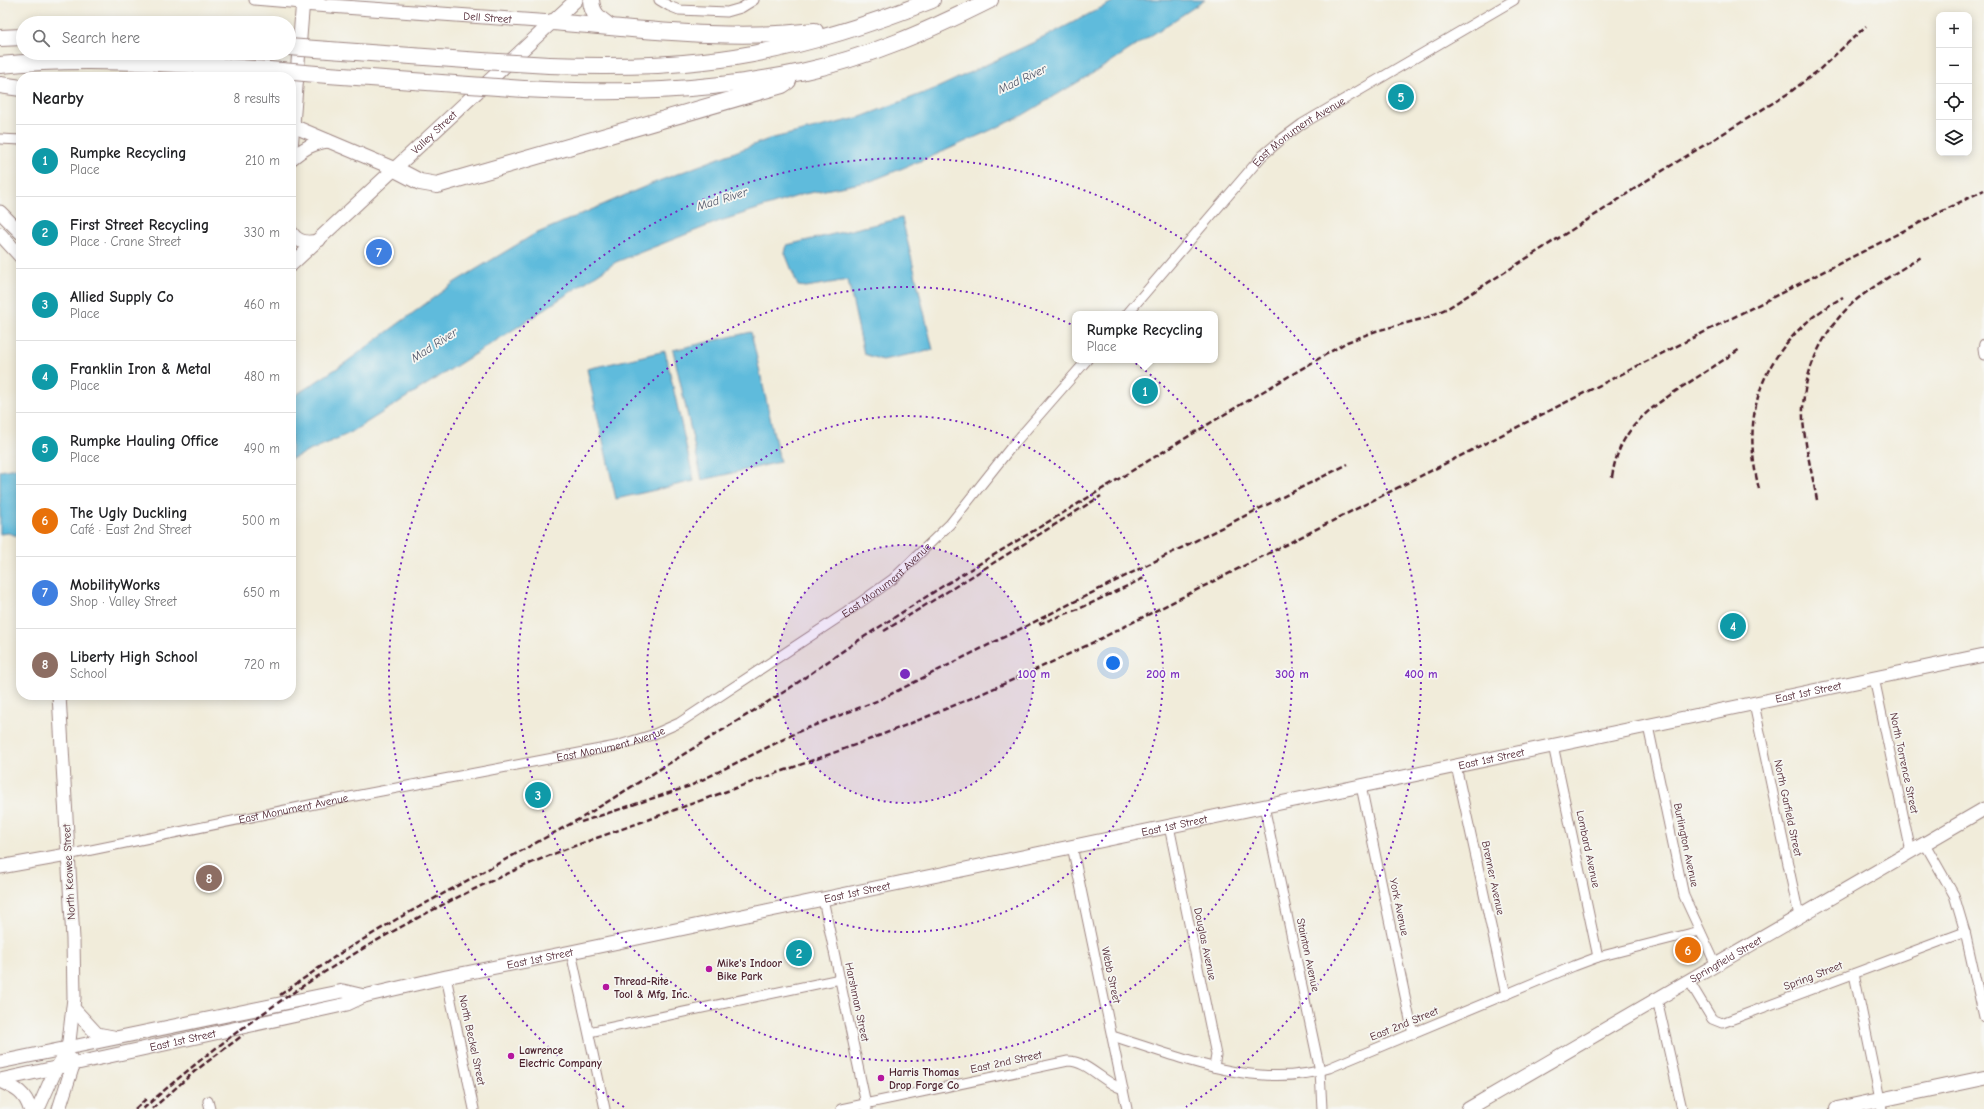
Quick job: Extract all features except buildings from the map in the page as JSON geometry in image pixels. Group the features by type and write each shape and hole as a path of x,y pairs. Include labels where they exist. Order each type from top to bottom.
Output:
{"highway":[{"path":"591,0 592,10 597,18 609,26"},
{"path":"296,48 466,60 598,67 705,61 768,50 854,28 932,0"},
{"path":"296,72 524,89 593,92 645,92 697,88 802,72 891,44 925,31 990,0"},
{"path":"552,22 744,35 788,34 843,27 854,28"},
{"path":"0,38 16,37"},
{"path":"0,65 54,61 140,62 293,72"},
{"path":"395,169 420,182 438,185 782,85 802,72"},
{"path":"0,85 16,87"}],"main road":[{"name":"Valley Street","path":"296,261 320,240 576,0"},
{"name":"Dell Street","path":"302,2 552,22"},
{"path":"296,76 302,2"},
{"path":"296,128 395,169"},
{"path":"296,155 303,149 316,143 329,141"},
{"path":"0,212 16,228"},
{"path":"0,234 16,252"},
{"path":"296,237 300,241 307,243 320,240"},
{"name":"East 1st Street","path":"0,1081 347,1004 364,996 446,977 1984,655"},
{"name":"North Keowee Street","path":"59,700 73,939 73,1008 68,1050 73,1065"},
{"name":"Springfield Street","path":"1468,1109 1984,809"},
{"name":"East Monument Avenue","path":"0,867 67,855"},
{"name":"East 1st Street","path":"0,1062 68,1050 343,991 364,996"},
{"path":"73,1008 97,1034 121,1038"},
{"name":"North Keowee Street","path":"38,1109 56,1069 68,1050"},
{"path":"59,1109 73,1065"},
{"path":"1837,1109 1881,1104 1984,1078"},
{"path":"0,1081 21,1091 28,1102 30,1109"}],"street":[{"name":"Dell Street","path":"254,0 302,2"},
{"path":"659,0 679,10 727,12 741,8 754,0"},
{"name":"East Monument Avenue","path":"1130,311 1250,169 1278,141 1302,124 1514,0"},
{"path":"0,139 16,140"},
{"path":"1984,344 1984,355"},
{"name":"East Monument Avenue","path":"67,855 329,801 616,746 652,735 679,723 847,612 892,579 950,524 1012,446 1084,363"},
{"name":"North Torrence Street","path":"1874,678 1911,852"},
{"name":"North Garfield Street","path":"1754,704 1793,892 1800,916"},
{"name":"Burlington Avenue","path":"1648,726 1686,902 1716,965"},
{"name":"Lombard Avenue","path":"1553,745 1598,957"},
{"name":"Brenner Avenue","path":"1456,766 1506,995"},
{"name":"York Avenue","path":"1360,786 1413,1034"},
{"name":"Stainton Avenue","path":"1264,806 1320,1071 1322,1109"},
{"name":"Douglas Avenue","path":"1169,826 1216,1055 1214,1066"},
{"path":"1925,844 1951,889 1965,932 1984,1017"},
{"name":"Webb Street","path":"1072,846 1127,1109"},
{"name":"Harshman Street","path":"822,899 866,1106"},
{"name":"East 2nd Street","path":"1112,1036 1214,1066 1257,1075 1320,1071 1598,957 1700,931"},
{"name":"Spring Street","path":"1688,981 1712,1019 1722,1023 1965,932"},
{"path":"571,952 605,1109"},
{"path":"1854,974 1881,1104"},
{"name":"North Beckel Street","path":"446,977 474,1109"},
{"path":"588,1032 840,979"},
{"path":"1657,999 1682,1109"},
{"name":"East 2nd Street","path":"841,1109 866,1106 1068,1061 1080,1063 1107,1082 1123,1089"}],"water":[{"name":"Mad River","path":"1116,0 1205,0 1103,67 1018,118 935,155 871,181 804,194 720,221 616,262 516,328 350,433 296,457 296,395 345,363 455,282 533,235 651,184 769,139 858,118 937,88 1045,37"},
{"path":"902,218 933,350 882,360 864,354 848,280 806,287 798,286 785,253 787,245"},
{"path":"751,332 780,462 702,480 673,350"},
{"path":"665,351 694,481 616,499 587,369"},
{"path":"16,468 16,535 8,533 0,534 0,471"}],"railway":[{"path":"280,995 339,954 397,919 583,817 787,690 850,646 943,586 1235,408 1347,342 1376,331 1426,318 1448,308 1646,181 1789,93 1819,70 1866,26"},
{"path":"143,1109 228,1039 318,976 461,895 557,852 845,749 917,721 1058,659 1984,190"},
{"path":"1817,500 1807,450 1803,419 1803,403 1806,386 1816,355 1833,326 1855,301 1880,283 1923,256"},
{"path":"1759,489 1754,465 1752,443 1753,420 1757,399 1764,379 1775,359 1806,323 1843,297"},
{"path":"1612,477 1621,446 1628,433 1637,422 1659,403 1740,349"},
{"path":"581,822 690,786 800,731 879,700 1348,464"},
{"path":"884,631 1101,496"},
{"path":"1039,624 1081,608 1144,578"},
{"path":"152,1109 195,1071 243,1035"},
{"path":"135,1109 146,1099"}],"place":[{"name":"Rumpke Hauling Office","path":"1401,97"},
{"name":"MobilityWorks","path":"379,252"},
{"name":"Rumpke Recycling","path":"1145,391"},
{"name":"Franklin Iron & Metal","path":"1733,626"},
{"name":"Allied Supply Co","path":"538,795"},
{"name":"Liberty High School","path":"209,878"},
{"name":"The Ugly Duckling","path":"1688,950"},
{"name":"First Street Recycling","path":"799,953"},
{"name":"Mike's Indoor Bike Park","path":"709,969"},
{"name":"Thread-Rite Tool & Mfg, Inc.","path":"606,987"},
{"name":"Lawrence Electric Company","path":"511,1056"},
{"name":"Harris Thomas Drop Forge Co","path":"881,1078"}]}
